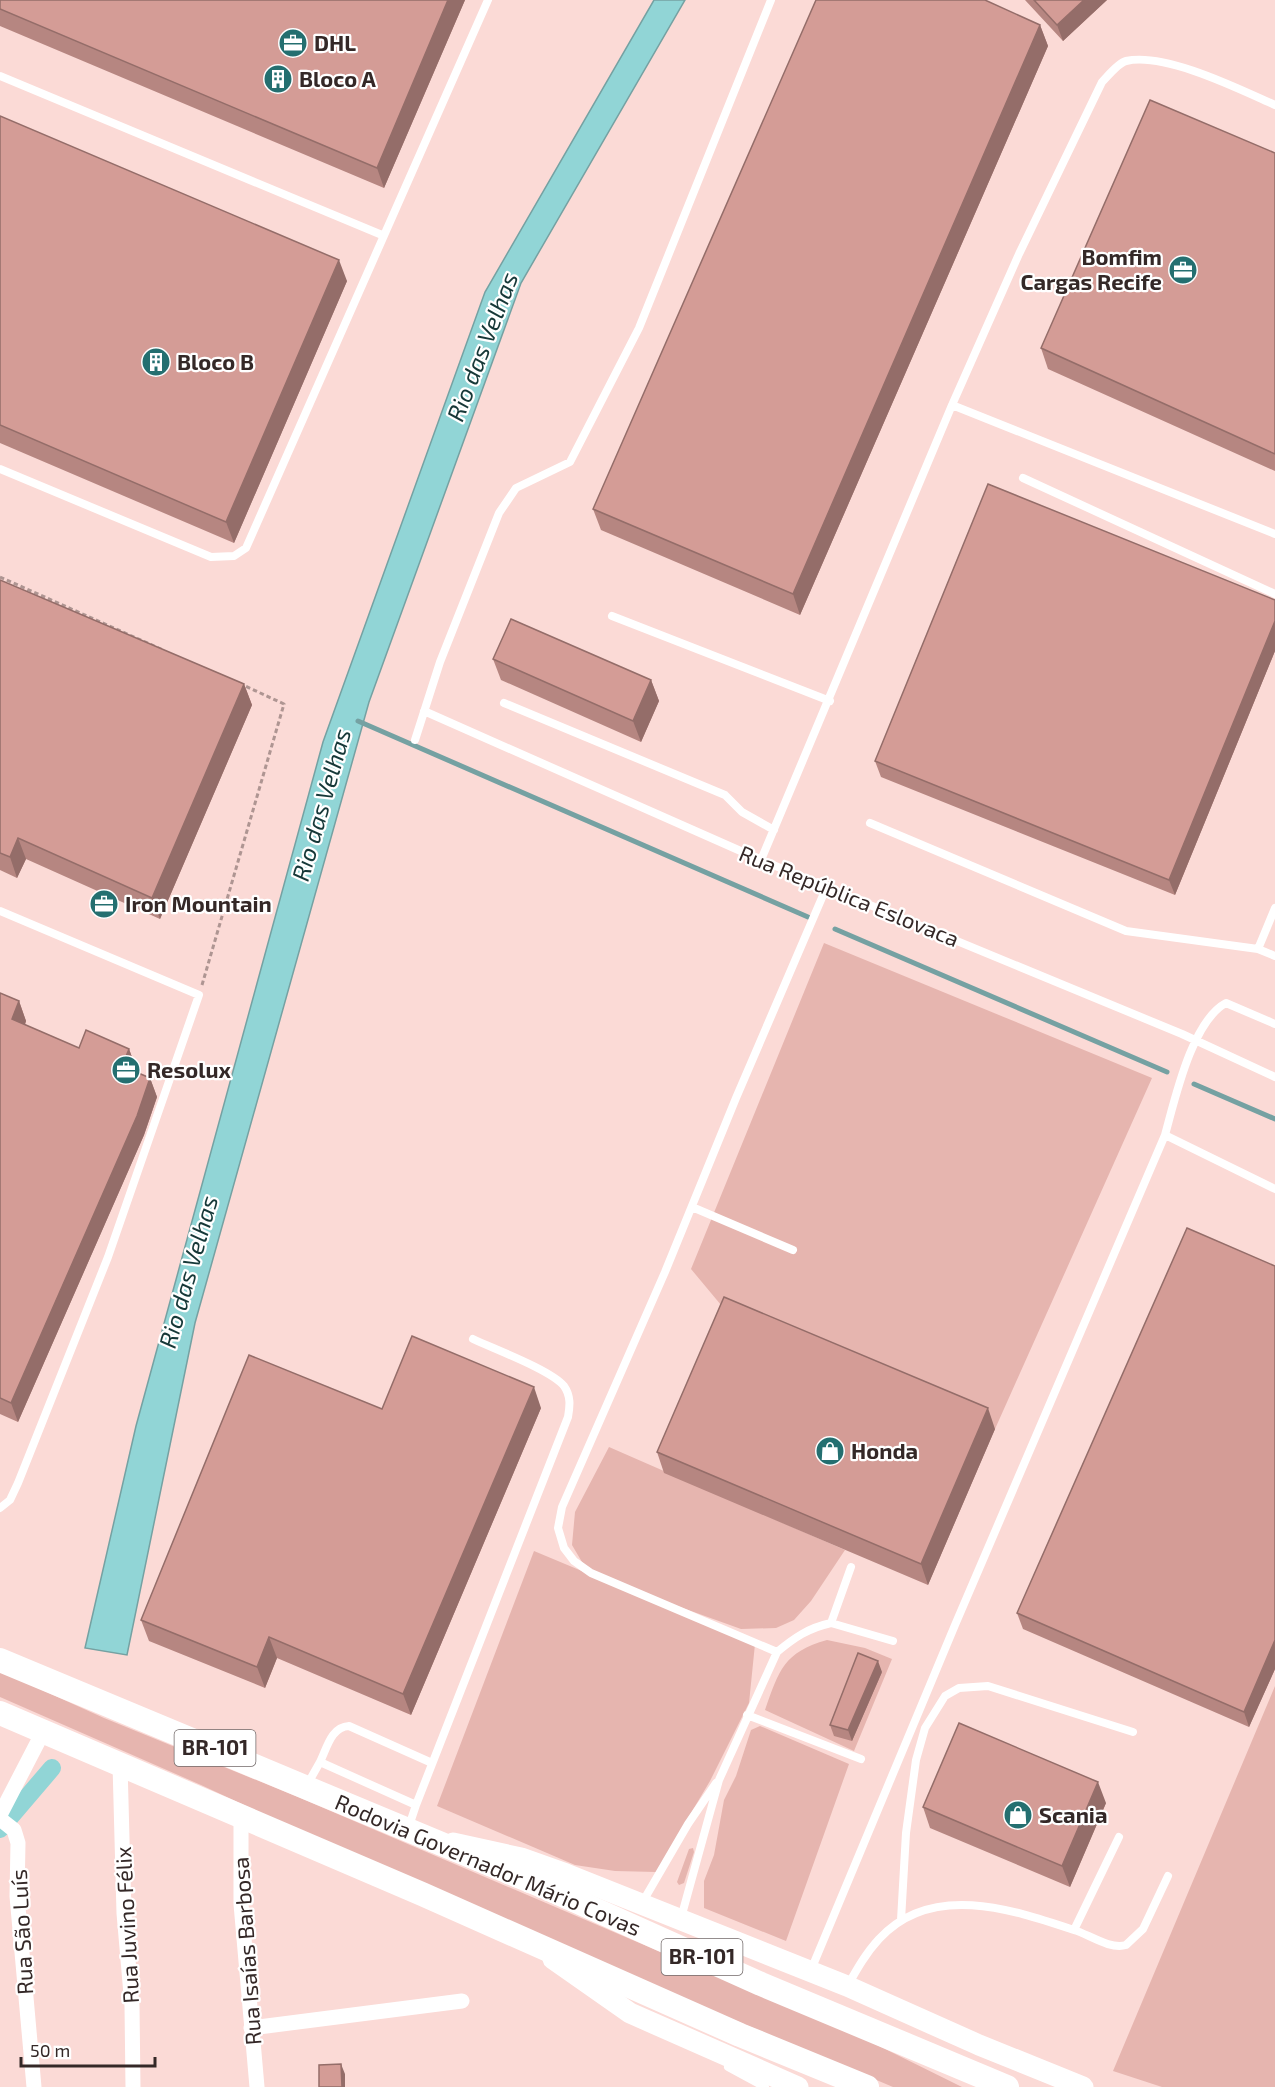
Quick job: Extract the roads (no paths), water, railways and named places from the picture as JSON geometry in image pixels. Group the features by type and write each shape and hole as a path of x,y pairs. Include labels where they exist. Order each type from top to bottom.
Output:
{"highway":[{"name":"Rodovia Governador Mário Covas","path":"0,1660 306,1787 1007,2087"},
{"name":"BR-101","path":"0,1713 524,1939 740,2035 867,2087"}],"main road":[{"path":"418,1835 486,1848 521,1858 847,1986 979,2045 1083,2087"},
{"path":"524,1939 630,2013 798,2087"}],"street":[{"path":"3,1820 43,1732"},
{"name":"Rua Juvino Félix","path":"120,1764 124,1913 132,2017 133,2087"},
{"name":"Rua Isaías Barbosa","path":"240,1816 241,1904 256,2087"},
{"name":"Rua São Luís","path":"3,1820 14,1830 18,1844 17,1896 34,2087"},
{"path":"251,2028 462,2001"}],"lane":[{"path":"0,469 211,557 234,556 246,548 382,235 488,0"},
{"path":"415,740 440,662 499,513 516,488 570,462 606,398 639,328 771,0"},
{"path":"761,860 830,701 952,405 1019,254 1102,82 1124,62 1155,60 1216,79 1275,105"},
{"path":"0,76 382,235"},
{"path":"952,405 1275,534"},
{"path":"1023,478 1275,594"},
{"path":"612,616 830,701"},
{"path":"504,703 725,795 742,812 774,830"},
{"name":"Rua República Eslovaca","path":"424,711 761,860 1197,1040 1275,1077"},
{"path":"870,823 1126,931 1258,948 1275,956"},
{"path":"777,1652 591,1573 574,1561 559,1537 562,1507 575,1472 665,1272 827,886"},
{"path":"1258,948 1275,908"},
{"path":"0,911 199,995 108,1257 18,1483 10,1500 0,1508"},
{"path":"811,1972 955,1625 1165,1135 1197,1040 1206,1022 1218,1007 1226,1003 1275,1024"},
{"path":"1165,1135 1275,1189"},
{"path":"692,1207 793,1250"},
{"path":"418,1835 416,1804 568,1417 571,1401 564,1387 552,1377 473,1339"},
{"path":"831,1623 851,1567"},
{"path":"681,1919 719,1780 777,1652 795,1637 814,1627 831,1623 893,1641"},
{"path":"902,1920 906,1833 916,1760 928,1721 945,1696 959,1688 988,1686 1133,1732"},
{"path":"747,1714 861,1759"},
{"path":"306,1787 334,1732 341,1726 349,1726 432,1763"},
{"path":"320,1762 416,1804"},
{"path":"641,1904 688,1824 719,1780"},
{"path":"1074,1930 1119,1837"},
{"path":"847,1986 878,1939 902,1920 936,1905 974,1905 1074,1930 1121,1947 1131,1943 1143,1929 1168,1876"},
{"path":"630,2013 765,2087"}],"water":[{"path":"654,0 685,0 521,283 369,702 195,1323 127,1655 85,1648 136,1426 323,742 485,292"}],"waterway":[{"path":"358,721 808,917"},
{"path":"835,929 1167,1072"},
{"path":"1194,1084 1275,1119"},
{"name":"Rio das Velhas","path":"0,1829 52,1768"}],"place":[{"name":"DHL","path":"293,43"},
{"name":"Bloco A","path":"278,79"},
{"name":"Bomfim Cargas Recife","path":"1183,270"},
{"name":"Bloco B","path":"156,362"},
{"name":"Iron Mountain","path":"104,904"},
{"name":"Resolux","path":"126,1070"},
{"name":"Honda","path":"830,1451"},
{"name":"Scania","path":"1018,1815"}]}
